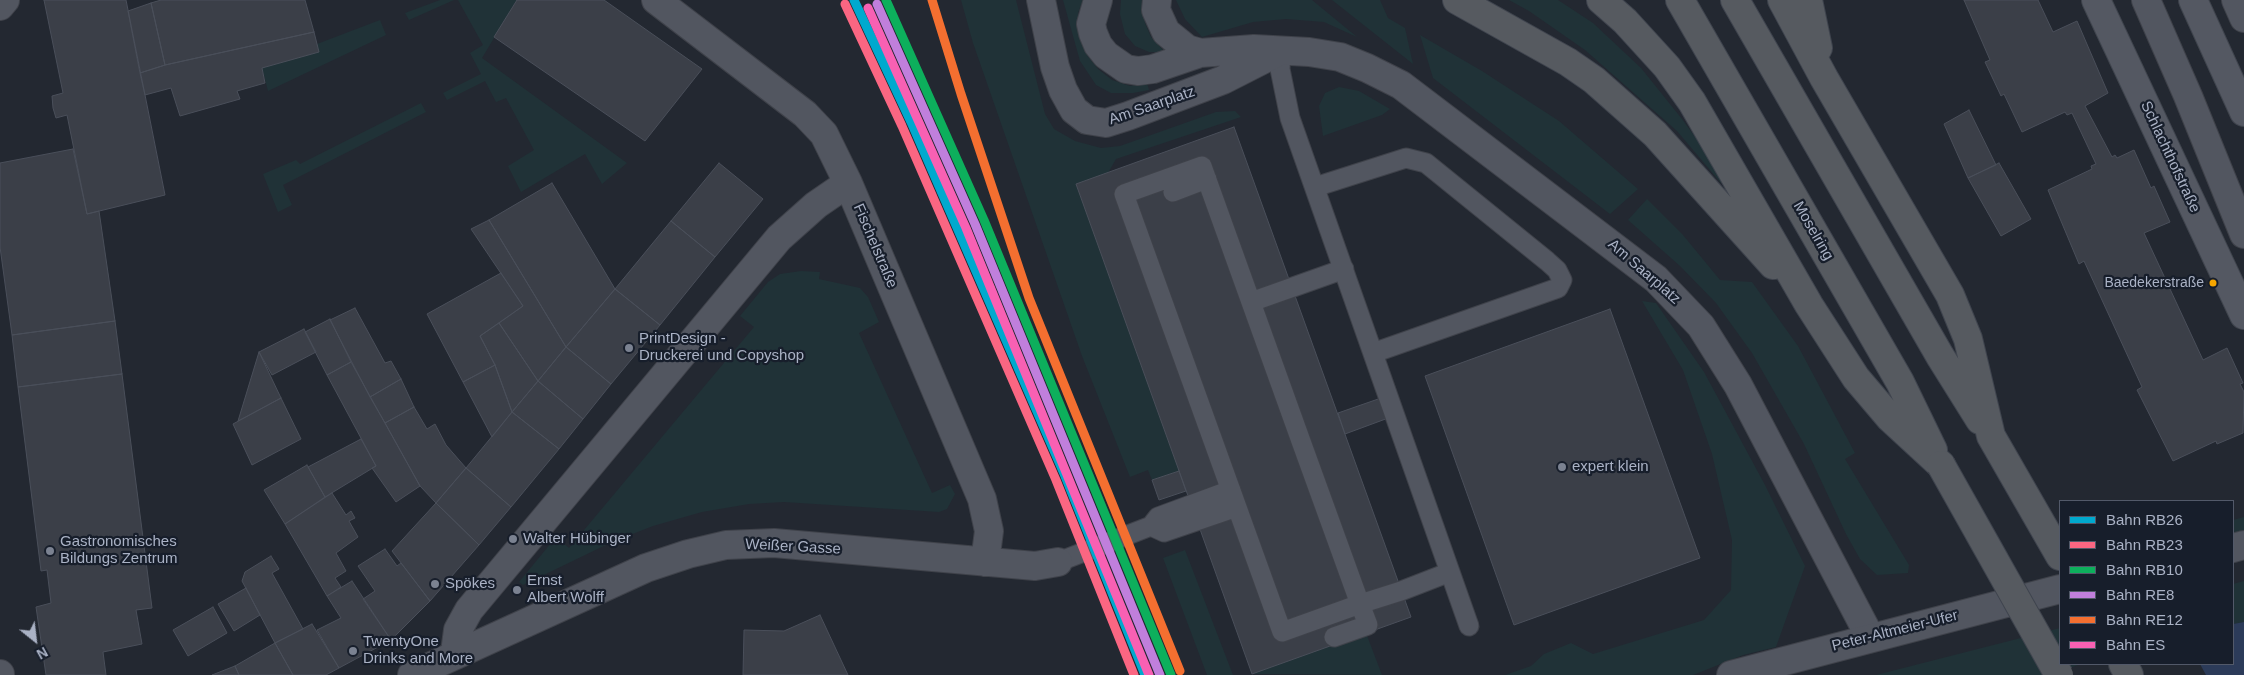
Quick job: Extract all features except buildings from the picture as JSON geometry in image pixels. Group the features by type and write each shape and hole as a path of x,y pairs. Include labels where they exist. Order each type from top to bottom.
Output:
{"highway":[{"path":"1457,0 1568,62 1623,104 1656,134 1809,305"},
{"path":"1600,0 1637,34 1667,67 1692,102 1809,305 1856,378 1890,418 1941,465 2059,675"},
{"name":"Moselring","path":"1680,0 1900,382 1941,465"},
{"path":"1735,0 1940,356 1991,436 2059,554"},
{"path":"1782,0 1824,78 1954,302 1968,338 1991,436"},
{"path":"1808,0 1824,78"}],"main road":[{"name":"Schlachthofstraße","path":"2096,0 2244,315"},
{"path":"2194,0 2244,112"}],"street":[{"path":"0,6 5,0"},
{"name":"Fischelstraße","path":"656,0 806,114 824,134 848,183 982,499 989,531 985,562"},
{"name":"Am Saarplatz","path":"1041,0 1055,67 1063,90 1074,110 1087,120 1106,123 1128,116 1223,80 1280,51"},
{"name":"Am Saarplatz","path":"1098,0 1091,24 1096,39 1106,55 1126,69 1138,71 1152,69 1200,53 1254,49 1340,57 1401,86 1605,238 1656,279 1701,326 1738,385 1870,637"},
{"path":"1157,0 1156,10 1166,32 1186,49 1200,53"},
{"path":"2146,0 2188,96 2244,234"},
{"path":"2236,0 2244,18"},
{"path":"460,653 456,644 458,630 469,610 779,238 816,205 848,183"},
{"name":"Weißer Gasse","path":"422,674 460,653 646,568 688,554 726,545 774,543 1034,566 1058,562"},
{"name":"Peter-Altmeier-Ufer","path":"1731,675 1870,637 2059,589"}],"lane":[{"path":"1280,51 1280,70 1290,118 1469,626"},
{"path":"1315,187 1406,158 1426,163 1547,261 1557,270 1562,280 1558,288 1373,353"},
{"path":"1334,637 1368,625 1360,604 1202,166 1124,194 1282,632 1360,604 1450,572"},
{"path":"1173,192 1207,179"},
{"path":"1251,302 1344,270"},
{"path":"1058,562 1151,526 1164,532 1234,498"}],"shaded area":[{"path":"440,0 454,0 409,20 405,13"},
{"path":"458,0 517,0 482,58 627,163 602,184 585,154 521,192 508,166 534,150 506,98 496,102 485,81 447,100 443,93 481,74 470,53 483,45"},
{"path":"961,0 1016,0 1045,114 1054,129 1075,141 1101,148 1120,146 1216,112 1235,111 1241,117 1116,159 1108,173 1076,184 1179,471 1152,480 1148,470 1130,477 1082,356 973,43"},
{"path":"1063,0 1083,0 1078,13 1080,32 1087,55 1098,69 1112,80 1130,86 1147,83 1149,90 1133,93 1111,93 1096,85 1080,61"},
{"path":"1121,0 1142,0 1145,23 1151,37 1165,52 1149,52 1135,46 1125,34 1120,14"},
{"path":"1176,0 1312,0 1357,37 1324,22 1286,19 1253,22 1202,37 1185,19"},
{"path":"1332,0 1380,0 1388,18 1405,28 1413,64"},
{"path":"1509,0 1558,0 1593,23 1641,68 1682,119 1726,180 1721,183 1677,131 1585,50 1529,11"},
{"path":"380,20 386,35 268,91 262,68 319,52 317,44"},
{"path":"1420,35 1482,71 1559,121 1638,189 1610,214 1433,78"},
{"path":"1339,87 1359,91 1390,109 1382,115 1323,136 1319,106 1325,93"},
{"path":"421,103 426,112 283,185 292,205 278,212 263,174 296,160 300,164"},
{"path":"1647,199 1683,235 1720,280 1752,282 1798,346 1855,453 1845,459 1909,565 1908,573 1877,575 1860,559 1846,534 1804,444 1752,353 1716,303 1680,266 1628,220"},
{"path":"801,271 820,272 819,279 860,288 868,297 879,322 859,333 932,493 950,485 955,494 947,509 939,512 784,502 749,504 702,512 653,526 612,542 523,585 519,582 556,537 569,548 754,327 740,316 768,282 780,274"},
{"path":"1642,301 1656,303 1704,372 1765,485 1805,566 1776,647 1743,655 1693,675 1505,675 1531,666 1544,654 1571,643 1593,654 1704,620 1731,590 1732,540 1712,454 1683,370"},
{"path":"2244,517 2244,532 2234,535 2234,520"},
{"path":"1185,550 1233,675 1207,675 1163,558"},
{"path":"2244,581 2244,622 2234,624 2234,584"},
{"path":"2059,628 2059,665 2086,665 2051,675 1876,675"},
{"path":"1366,633 1382,675 1252,674"}],"water":[{"path":"2244,622 2244,675 2051,675 2086,665 2234,665 2234,624"}],"pier":[{"path":"2078,665 2201,665 2206,675 2049,675"}],"rail line":[{"name":"RB26","path":"854,0 911,122 1065,476 1145,675"},
{"name":"RB10","path":"886,0 984,220 1171,675"},
{"name":"RE12","path":"932,0 961,94 1029,298 1180,671"},
{"name":"RB23","path":"845,4 902,126 1056,480 1134,675"},
{"name":"RE8","path":"877,4 975,224 1160,675"},
{"name":"ES","path":"868,8 966,228 1149,675"}],"place":[{"name":"Baedekerstraße","path":"2213,283"},
{"name":"PrintDesign - Druckerei und Copyshop","path":"629,348"},
{"name":"expert klein","path":"1562,467"},
{"name":"Walter Hübinger","path":"513,539"},
{"name":"Gastronomisches Bildungs Zentrum","path":"50,551"},
{"name":"Spökes","path":"435,584"},
{"name":"Ernst Albert Wolff","path":"517,590"},
{"name":"TwentyOne Drinks and More","path":"353,651"}]}
